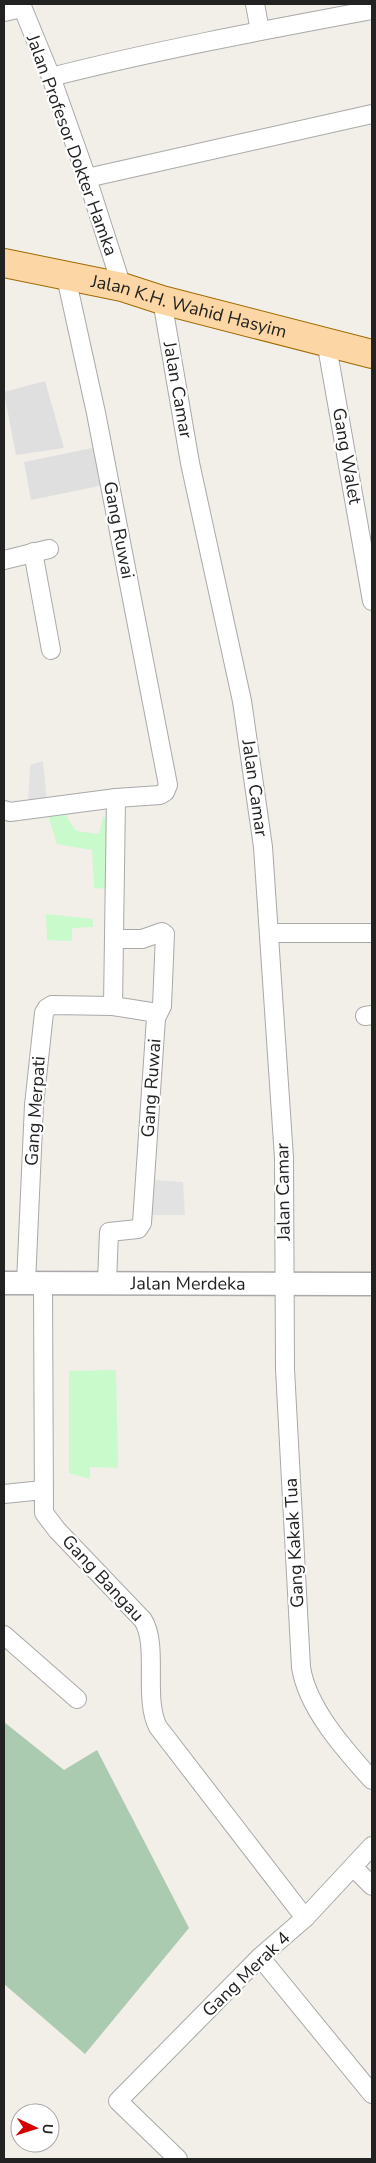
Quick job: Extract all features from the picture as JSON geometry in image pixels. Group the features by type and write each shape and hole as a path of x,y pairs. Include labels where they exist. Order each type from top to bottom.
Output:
{"main road":[{"name":"Jalan K.H. Wahid Hasyim","path":"4,263 122,287 162,300 372,354"}],"street":[{"path":"255,4 260,31"},
{"path":"4,12 21,6"},
{"name":"Jalan Profesor Dokter Hamka","path":"21,6 51,77 87,178 122,287"},
{"path":"51,77 260,31 372,10"},
{"path":"87,178 372,114"},
{"name":"Gang Ruwai","path":"66,276 96,413 168,785 166,792 160,795 116,798"},
{"name":"Jalan Camar","path":"162,300 190,463 242,701 257,798 269,933 284,1158 284,1284"},
{"name":"Gang Walet","path":"326,341 372,600"},
{"path":"4,560 41,551 51,650"},
{"path":"4,810 10,812 116,798 113,1006"},
{"path":"269,933 372,932"},
{"path":"115,938 142,939 164,933 166,941 162,1006 156,1018"},
{"name":"Gang Merpati","path":"34,1283 34,1105 44,1013 52,1005 113,1006"},
{"name":"Gang Ruwai","path":"107,1275 108,1235 111,1231 138,1229 142,1223 156,1018 151,1012 113,1006"},
{"name":"Jalan Merdeka","path":"4,1283 34,1283 107,1275 284,1284 372,1284"},
{"name":"Gang Bangau","path":"34,1283 44,1513 50,1522 146,1625 153,1713 158,1727 305,1918"},
{"name":"Gang Kakak Tua","path":"284,1284 288,1426 303,1680 310,1697 329,1727 372,1780"},
{"path":"4,1494 43,1490"},
{"path":"4,1635 77,1699"},
{"name":"Gang Merak 4","path":"178,2159 118,2101 260,1957 305,1918 372,1846"},
{"path":"353,1867 372,1886"},
{"path":"260,1957 372,2094"}],"shaded area":[{"path":"45,381 64,448 16,455 4,392"},
{"path":"97,447 104,485 31,500 24,462"},
{"path":"43,761 47,803 28,805 30,765"},
{"path":"155,1180 183,1182 185,1215 152,1215"}],"green space":[{"path":"64,813 76,831 99,834 103,817 109,818 111,889 94,888 92,850 57,844 48,815"},
{"path":"46,914 93,919 93,927 72,928 72,941 47,940"},
{"path":"116,1370 118,1468 90,1467 90,1479 69,1473 69,1371"},
{"path":"4,1722 64,1770 97,1750 189,1928 85,2054 4,1984"}]}
